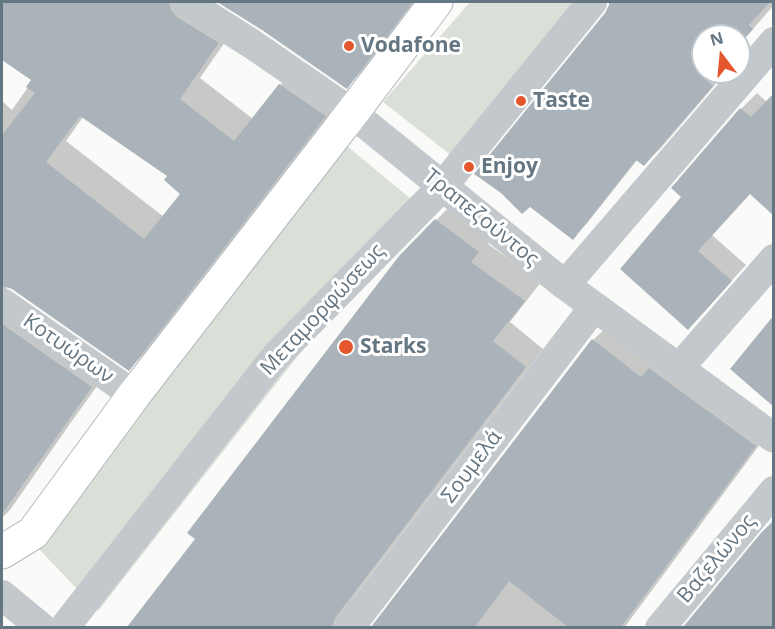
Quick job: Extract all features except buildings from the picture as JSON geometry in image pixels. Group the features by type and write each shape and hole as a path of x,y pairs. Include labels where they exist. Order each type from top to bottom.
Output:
{"main road":[{"path":"2,552 33,533 134,395 436,2"}],"street":[{"name":"Τραπεζούντος","path":"186,2 352,113 564,285 774,438"},
{"name":"Μεταμορφώσεως","path":"64,627 277,355 442,186 592,2"},
{"path":"564,285 774,42"},
{"path":"679,368 774,259"},
{"name":"Κοτυώρων","path":"2,303 134,395"},
{"name":"Σουμελά","path":"349,627 594,307"},
{"name":"Βαζελώνος","path":"660,627 774,491"},
{"path":"2,595 42,627"}],"shaded area":[{"path":"470,2 580,2 457,160 383,102"},
{"path":"347,146 417,204 98,611 37,547"}],"place":[{"name":"Vodafone","path":"349,46"},
{"name":"Taste","path":"521,101"},
{"name":"Enjoy","path":"469,167"},
{"name":"Starks","path":"346,347"}]}
